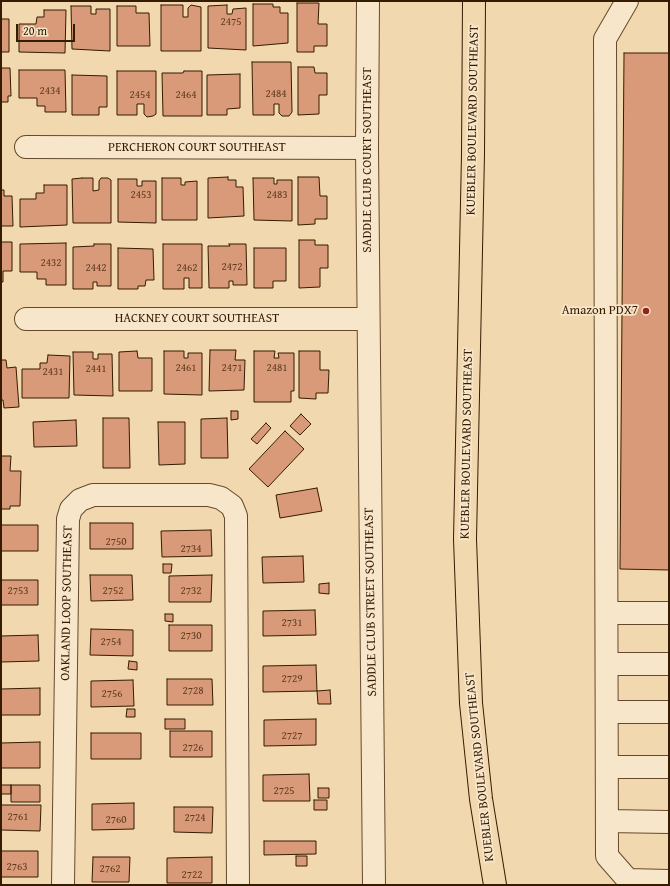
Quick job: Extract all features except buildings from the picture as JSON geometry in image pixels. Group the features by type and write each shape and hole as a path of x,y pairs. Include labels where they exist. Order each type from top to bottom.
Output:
{"main road":[{"name":"KUEBLER BOULEVARD SOUTHEAST","path":"474,1 473,154 465,539 471,702 484,822 495,885"}],"street":[{"name":"SADDLE CLUB COURT SOUTHEAST","path":"368,1 368,319"},
{"path":"627,1 605,39 607,856 628,880 669,881"},
{"name":"PERCHERON COURT SOUTHEAST","path":"26,147 367,148"},
{"name":"HACKNEY COURT SOUTHEAST","path":"26,319 368,319"},
{"name":"SADDLE CLUB STREET SOUTHEAST","path":"368,319 374,885"},
{"name":"OAKLAND LOOP SOUTHEAST","path":"63,885 68,519 71,509 80,500 93,495 209,495 221,498 232,506 236,516 238,885"},
{"path":"606,613 669,613"},
{"path":"607,664 669,664"},
{"path":"607,712 669,712"},
{"path":"607,767 669,767"},
{"path":"607,821 669,822"}],"place":[{"name":"Amazon PDX7","path":"646,311"}]}
